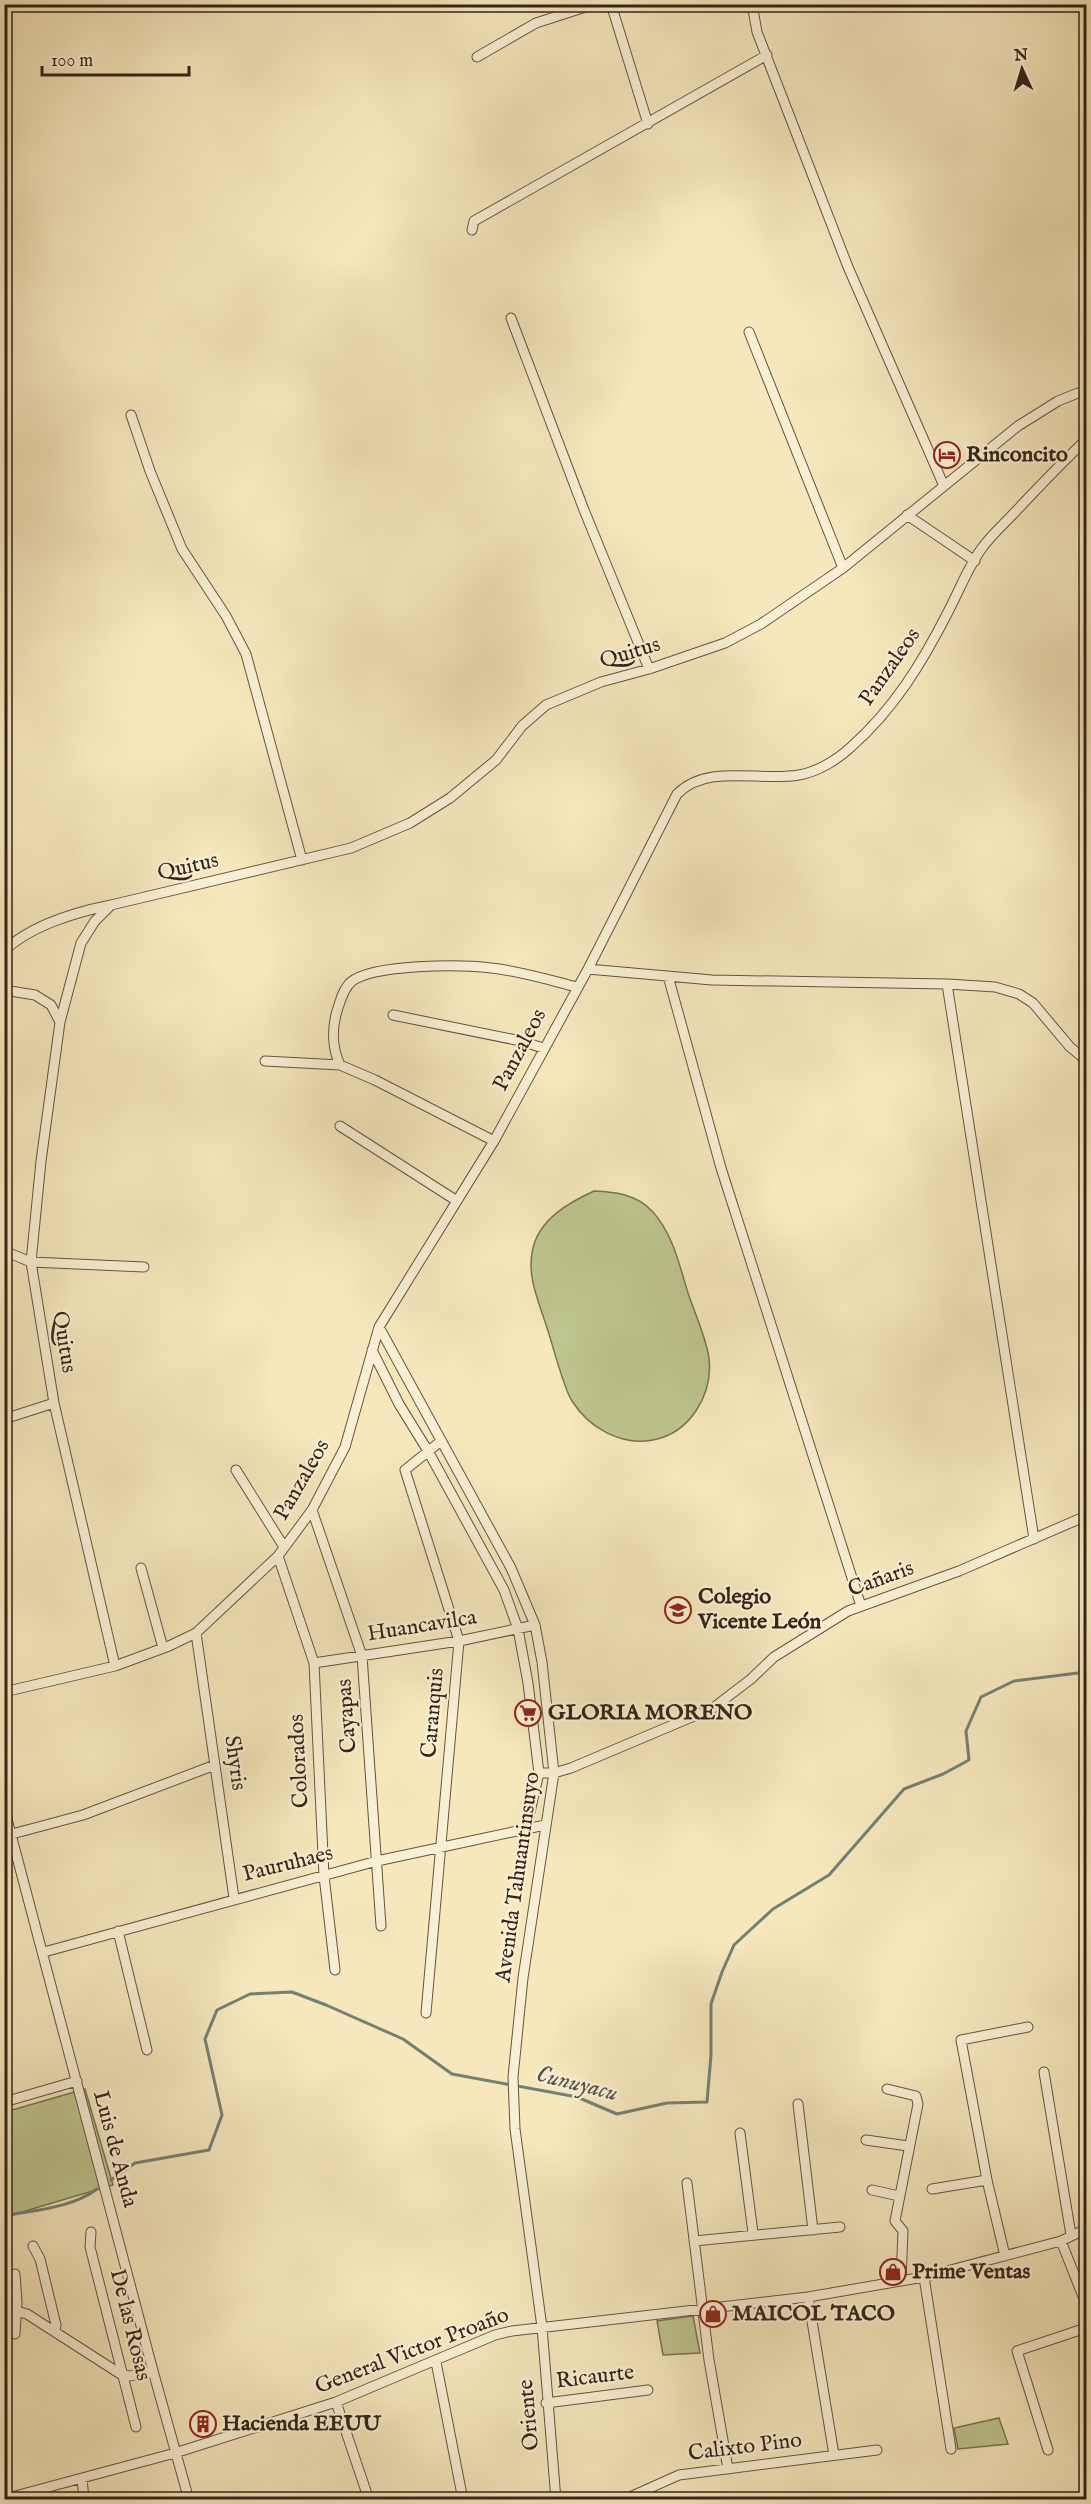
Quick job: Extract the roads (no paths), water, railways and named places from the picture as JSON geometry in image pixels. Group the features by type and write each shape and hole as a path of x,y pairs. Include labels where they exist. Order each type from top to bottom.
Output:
{"street":[{"path":"477,57 536,23 595,4"},
{"path":"611,4 648,124"},
{"path":"752,4 757,32 848,267 944,486"},
{"path":"472,230 474,221 767,55"},
{"path":"511,318 584,510 649,669"},
{"path":"749,332 843,568"},
{"name":"Quitus","path":"114,1666 54,1403 32,1262 41,1161 60,1022 81,943 95,921 111,905 351,848 410,823 450,798 496,760 522,726 546,705 601,682 649,669 725,643 761,624 843,568 1018,426 1058,401 1086,392"},
{"path":"131,415 150,471 182,549 226,616 246,654 302,860"},
{"name":"Panzaleos","path":"4,1692 114,1666 196,1633 278,1556 312,1510 345,1448 379,1328 494,1141 588,969 677,794 684,787 701,780 748,775 801,775 822,768 849,749 892,705 922,661 988,541 1064,460 1086,440"},
{"path":"907,515 975,561"},
{"path":"4,951 16,940 50,924 111,905"},
{"path":"340,1065 336,1055 334,1021 350,982 362,976 421,966 491,968 577,987"},
{"path":"588,969 712,980 986,986 1019,994 1033,1004 1070,1047 1086,1060"},
{"path":"668,976 721,1168 861,1606"},
{"path":"947,984 1034,1539"},
{"path":"4,990 35,995 51,1005 60,1022"},
{"path":"393,1015 521,1041 543,1048"},
{"path":"265,1061 340,1065 375,1080 494,1141"},
{"path":"340,1126 457,1201"},
{"path":"4,1251 32,1262 144,1267"},
{"name":"Avenida Tahuantinsuyo","path":"379,1328 511,1568 535,1625 542,1662 554,1773 519,2008 513,2077 514,2114 542,2326"},
{"name":"Avenida Tahuantinsuyo","path":"372,1350 399,1404 428,1451 504,1590 518,1629 530,1694 539,1773 526,1829"},
{"path":"4,1419 54,1403"},
{"name":"Caranquis","path":"426,2013 459,1641 405,1470 441,1441"},
{"path":"237,1470 284,1547"},
{"name":"Cayapas","path":"312,1510 362,1656 381,1926"},
{"name":"Cañaris","path":"539,1773 554,1773 570,1768 713,1708 790,1645 848,1611 959,1571 1086,1516"},
{"name":"Colorados","path":"278,1556 314,1663 324,1876 335,1970"},
{"path":"141,1568 163,1648"},
{"name":"Huancavilca","path":"314,1663 459,1641 535,1625"},
{"name":"Shyris","path":"196,1633 234,1898"},
{"path":"12,1834 83,1815 215,1765"},
{"name":"Luis de Anda","path":"4,1808 44,1952 153,2372 189,2499"},
{"name":"Pauruhaes","path":"44,1952 234,1898 377,1861 545,1825"},
{"path":"118,1931 147,2050"},
{"path":"1005,2256 987,2181 961,2040 1028,2027"},
{"path":"1044,2072 1071,2235"},
{"path":"4,2102 77,2081"},
{"path":"887,2089 916,2096 918,2104 898,2196 895,2221 903,2231 902,2280"},
{"path":"798,2104 813,2230"},
{"path":"740,2133 753,2234"},
{"path":"866,2140 908,2146"},
{"path":"932,2189 987,2181"},
{"path":"687,2183 709,2360 728,2469"},
{"path":"872,2190 898,2196"},
{"path":"694,2241 840,2227"},
{"name":"General Victor Proaño","path":"4,2499 176,2453 336,2402 393,2377 436,2362 495,2335 542,2326 808,2297 924,2277 1061,2241 1086,2229"},
{"name":"De las Rosas","path":"91,2232 90,2247 136,2427"},
{"path":"1061,2241 1086,2304"},
{"path":"33,2246 42,2267 56,2325 55,2331"},
{"path":"15,2274 17,2311 15,2334"},
{"path":"924,2277 951,2449"},
{"path":"808,2297 834,2455"},
{"path":"17,2311 27,2314 122,2374 130,2376 153,2372"},
{"name":"Oriente","path":"542,2326 546,2403 556,2499"},
{"path":"1048,2450 1017,2351 1086,2328"},
{"path":"436,2362 463,2499"},
{"name":"Ricaurte","path":"546,2403 648,2390"},
{"path":"336,2402 369,2499"},
{"name":"Calixto Pino","path":"623,2499 679,2475 877,2450"},
{"path":"82,2478 84,2499"}],"waterway":[{"name":"Cunuyacu","path":"111,2180 135,2163 209,2150 222,2115 205,2039 217,2010 250,1994 292,1992 403,2039 452,2074 577,2097 617,2114 667,2103 707,2102 711,2055 711,2004 734,1945 773,1909 829,1875 904,1789 943,1774 969,1760 966,1731 981,1697 1014,1681 1086,1672"},
{"name":"Cunuyacu","path":"4,2216 65,2204 97,2189"}],"place":[{"name":"Rinconcito","path":"947,455"},
{"name":"Colegio Vicente León","path":"678,1610"},
{"name":"GLORIA MORENO","path":"528,1713"},
{"name":"Prime Ventas","path":"893,2272"},
{"name":"MAICOL TACO","path":"713,2314"},
{"name":"Hacienda EEUU","path":"203,2424"}]}
